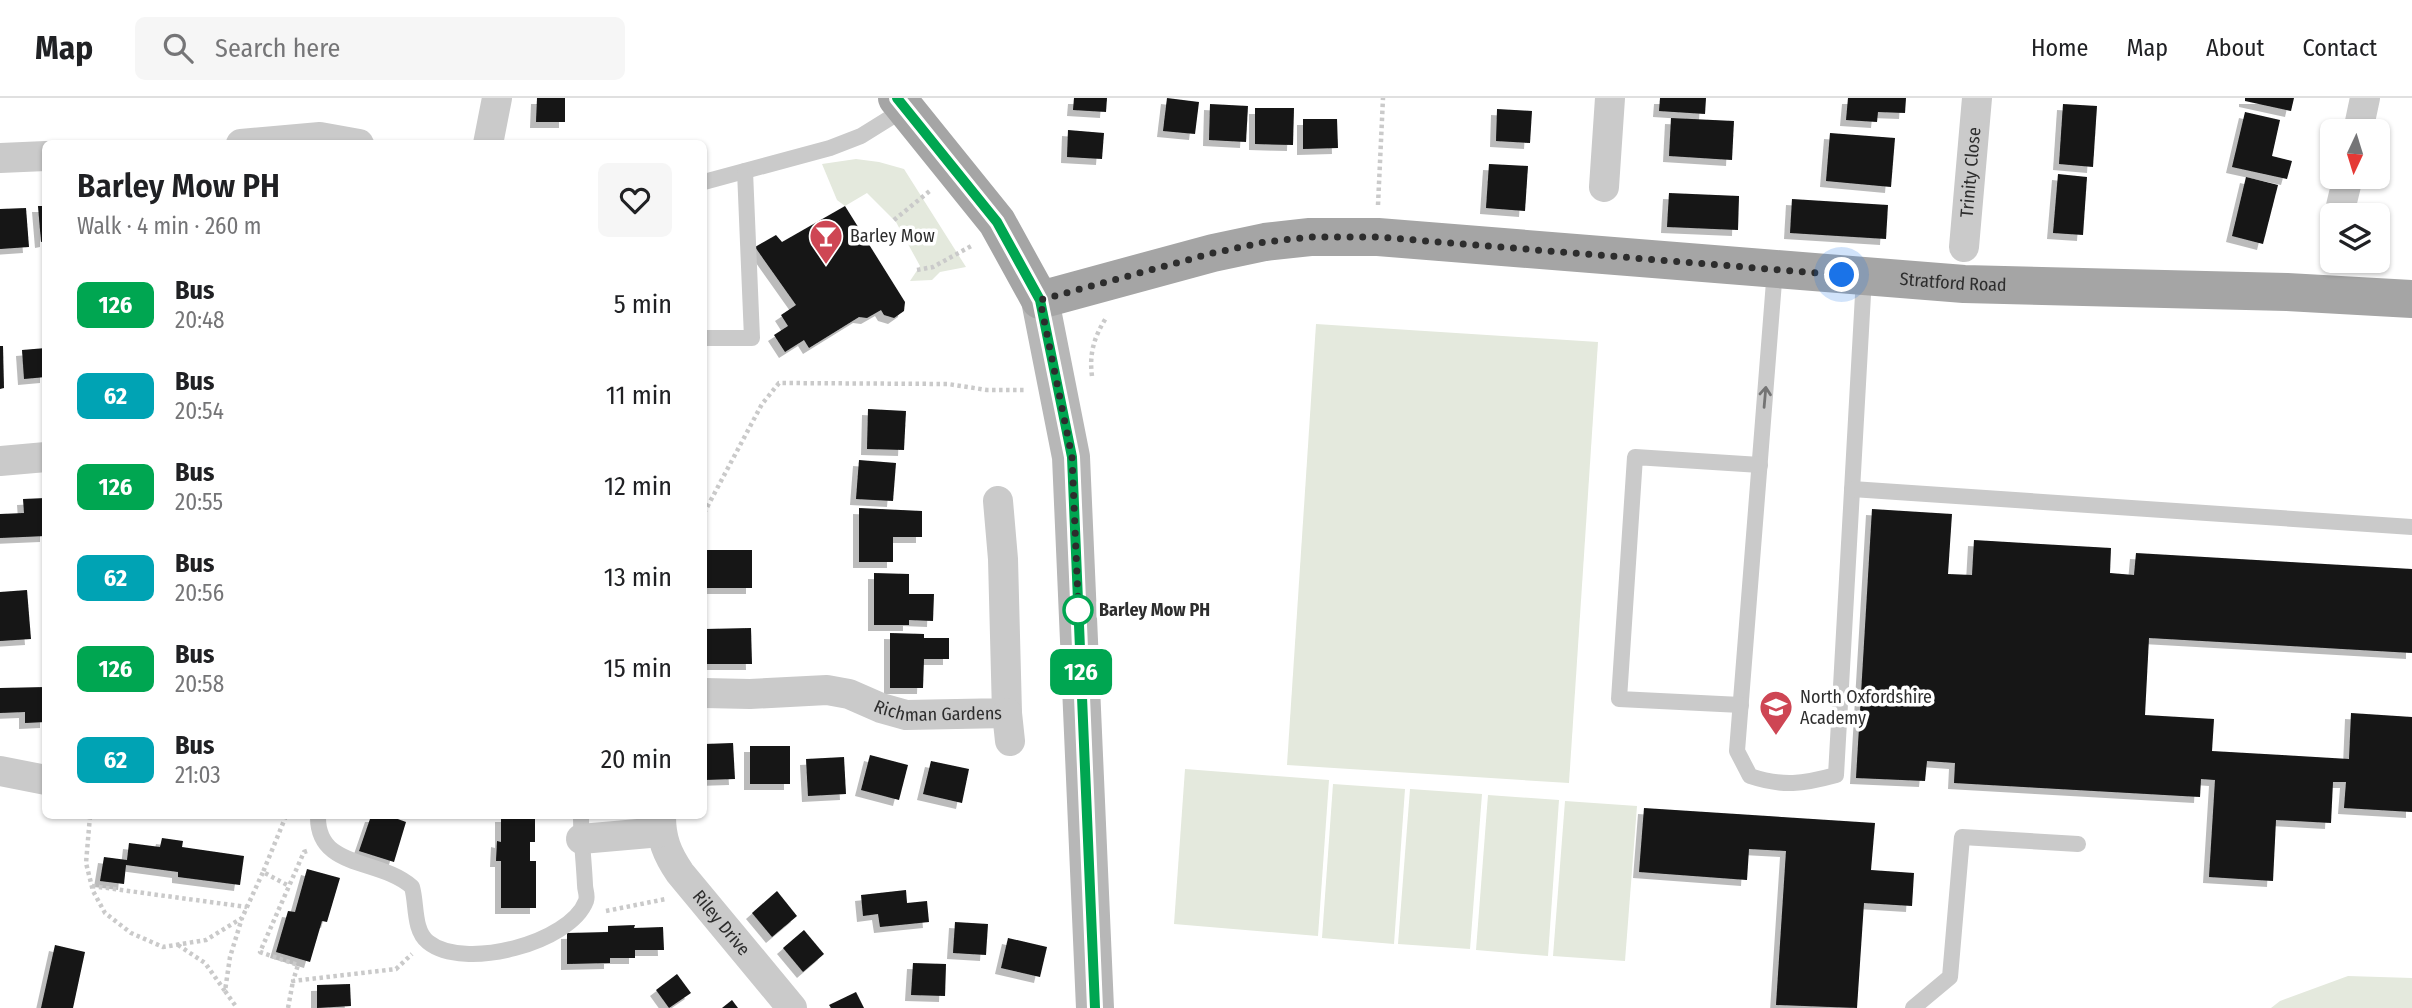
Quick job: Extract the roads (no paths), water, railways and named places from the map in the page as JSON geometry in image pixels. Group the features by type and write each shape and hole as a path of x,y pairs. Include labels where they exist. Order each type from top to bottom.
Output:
{"main road":[{"path":"902,103 1001,229 1040,300 1072,457 1095,1008"},
{"name":"Stratford Road","path":"1040,300 1213,253 1265,242 1310,237 1378,237 1964,284 2287,292 2412,299"}],"street":[{"path":"489,140 497,98"},
{"path":"1604,187 1610,98"},
{"name":"Trinity Close","path":"1964,247 1977,98"},
{"path":"2361,119 2365,98"},
{"path":"286,140 320,137 337,140"},
{"path":"0,158 42,156"},
{"path":"0,461 42,457"},
{"name":"Richman Gardens","path":"707,693 827,690 849,694 906,715 1008,727 999,501"},
{"path":"0,771 42,779"},
{"name":"Riley Drive","path":"577,823 661,824 666,852 696,894 792,1008"}],"lane":[{"path":"707,181 830,148 861,136 902,103"},
{"path":"707,338 752,338 745,171"},
{"path":"1775,269 1737,751 1750,776 1772,783 1804,784 1836,775 1864,277"},
{"path":"1741,705 1619,699 1635,457 1760,465"},
{"path":"1852,489 2412,527"},
{"path":"318,819 318,830 330,849 346,859 389,872 412,887 418,925 426,939 449,952 491,952 527,945 575,917 587,898 577,823"},
{"path":"1913,1008 1950,977 1962,837 2078,844"}],"place":[{"name":"Barley Mow","path":"826,266"},
{"name":"Barley Mow PH","path":"1078,610"},
{"name":"North Oxfordshire Academy","path":"1776,737"}]}
